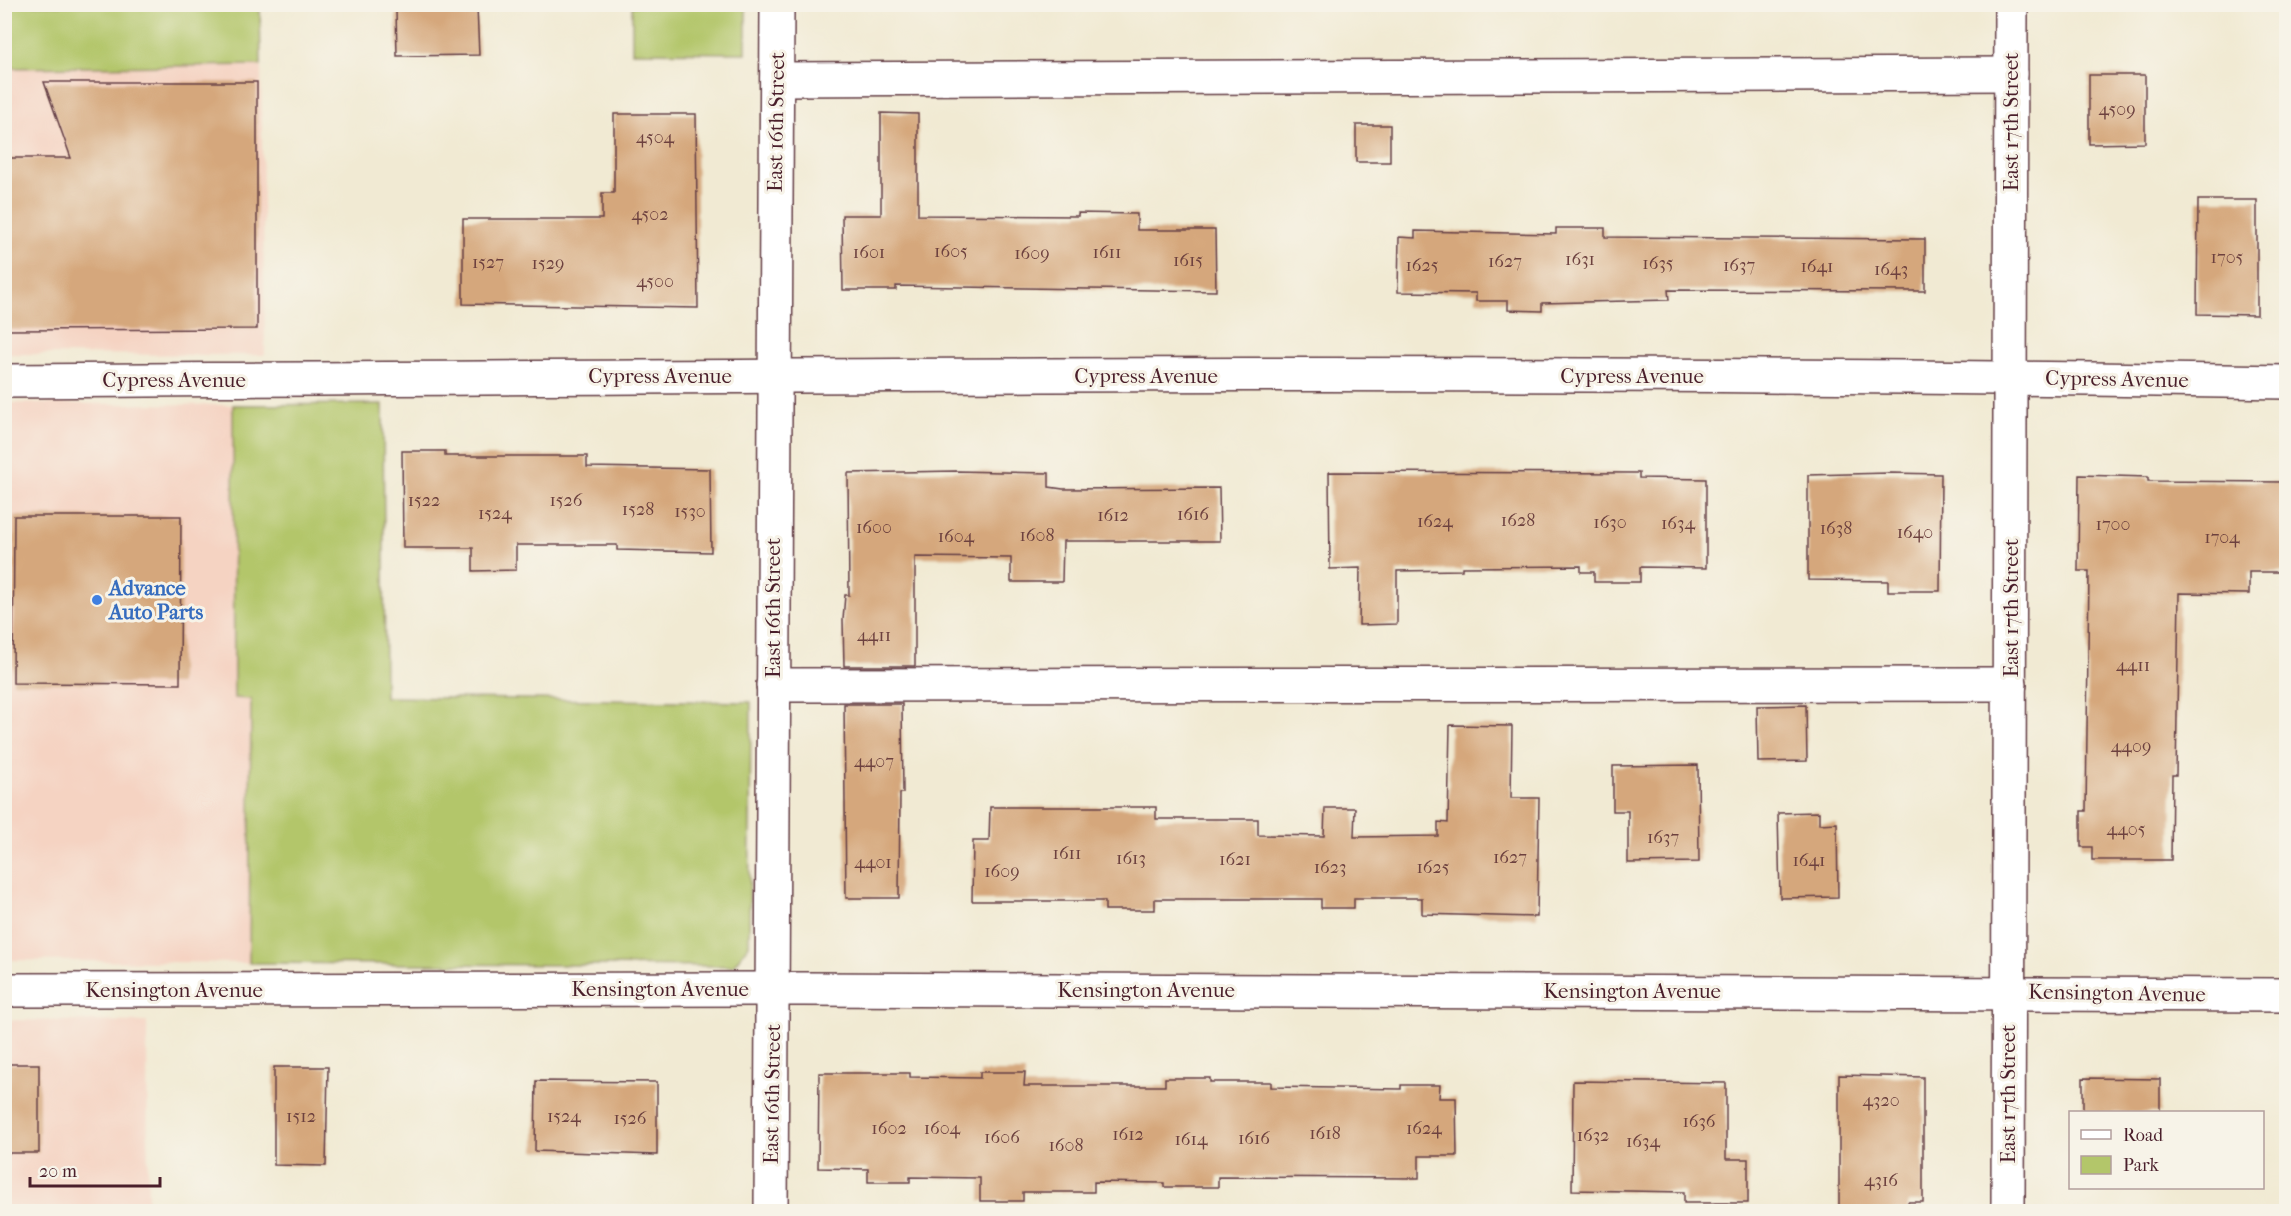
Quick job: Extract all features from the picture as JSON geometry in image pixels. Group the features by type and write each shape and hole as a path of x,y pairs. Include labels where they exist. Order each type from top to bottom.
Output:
{"street":[{"name":"East 16th Street","path":"771,1212 773,375 777,4"},
{"name":"East 17th Street","path":"2008,1212 2012,377 2011,4"},
{"path":"777,79 2011,74"},
{"name":"Cypress Avenue","path":"4,381 773,375 2012,377 2286,381"},
{"path":"773,685 2010,684"},
{"name":"Kensington Avenue","path":"4,990 773,989 2009,992 2286,995"}],"shaded area":[{"path":"261,65 265,355 5,354 4,68"},
{"path":"5,403 233,405 234,698 251,698 249,963 5,960"},
{"path":"5,1020 147,1022 148,1211 5,1212"}],"green space":[{"path":"4,5 260,5 261,65 5,68"},
{"path":"632,5 746,5 746,53 632,52"},
{"path":"383,404 385,697 751,702 749,945 733,966 249,963 251,699 234,698 233,405"}],"building":[{"path":"477,7 479,55 397,56 396,9"},
{"path":"2089,75 2145,75 2145,143 2089,144"},
{"path":"44,82 257,82 257,329 4,330 4,158 71,158"},
{"path":"881,113 918,114 918,215 1137,214 1137,230 1215,230 1216,291 896,286 896,290 843,290 842,215 881,215"},
{"path":"614,114 696,114 698,308 463,304 463,219 602,219 602,193 614,193"},
{"path":"1356,125 1390,125 1390,162 1356,162"},
{"path":"2198,200 2257,200 2257,315 2197,314"},
{"path":"1556,228 1605,228 1605,237 1925,239 1925,291 1668,290 1669,300 1542,303 1542,311 1508,310 1508,301 1476,301 1476,293 1398,292 1399,237 1415,238 1415,231 1556,234"},
{"path":"402,451 445,451 445,456 587,456 587,467 710,469 711,552 617,550 617,545 516,545 516,570 473,571 473,548 403,548"},
{"path":"956,471 1049,473 1049,487 1063,489 1219,488 1220,541 1063,541 1062,582 1011,582 1011,558 915,557 915,666 844,666 843,620 845,595 849,595 848,473"},
{"path":"1329,472 1639,473 1639,478 1706,479 1706,568 1640,567 1640,582 1594,582 1594,572 1581,572 1581,566 1462,567 1462,570 1397,571 1397,624 1359,625 1360,568 1330,569"},
{"path":"1941,474 1940,591 1888,591 1888,581 1808,580 1808,475"},
{"path":"2079,475 2148,477 2148,481 2286,482 2286,572 2249,572 2249,594 2179,593 2176,775 2172,775 2171,860 2092,860 2092,847 2081,847 2081,811 2086,811 2089,571 2078,571"},
{"name":"Advance Auto Parts","path":"14,516 181,516 180,684 13,683"},
{"path":"844,704 902,704 903,793 900,793 899,898 846,898"},
{"path":"1806,705 1807,761 1758,762 1757,706"},
{"path":"1450,725 1512,726 1511,798 1539,798 1537,917 1422,914 1422,898 1354,898 1354,908 1321,908 1321,899 1155,899 1155,910 1105,910 1105,901 972,901 973,841 989,841 990,807 1156,807 1156,819 1258,819 1258,835 1324,836 1325,808 1355,808 1354,837 1438,836 1438,822 1448,823"},
{"path":"1698,765 1699,862 1628,863 1628,811 1613,811 1613,766"},
{"path":"1819,812 1819,824 1837,823 1838,897 1780,898 1778,813"},
{"path":"4,1064 39,1064 39,1153 4,1153"},
{"path":"274,1067 328,1067 326,1166 274,1165"},
{"path":"980,1072 1025,1072 1024,1086 1165,1086 1165,1078 1210,1078 1210,1082 1271,1082 1271,1087 1401,1089 1401,1085 1440,1085 1439,1098 1456,1098 1457,1156 1419,1156 1419,1178 1218,1177 1218,1187 1164,1187 1164,1183 1094,1182 1094,1192 1023,1192 1023,1201 980,1201 980,1178 910,1177 910,1182 868,1182 868,1169 818,1168 819,1073 910,1073 910,1077 980,1078"},
{"path":"1839,1075 1923,1077 1923,1202 1908,1202 1908,1211 1839,1210"},
{"path":"2083,1078 2160,1079 2160,1111 2083,1111"},
{"path":"536,1081 657,1082 657,1155 535,1151"},
{"path":"1573,1081 1726,1083 1726,1159 1748,1159 1748,1203 1684,1203 1684,1192 1572,1190"}],"place":[{"name":"Advance Auto Parts","path":"97,600"}]}
